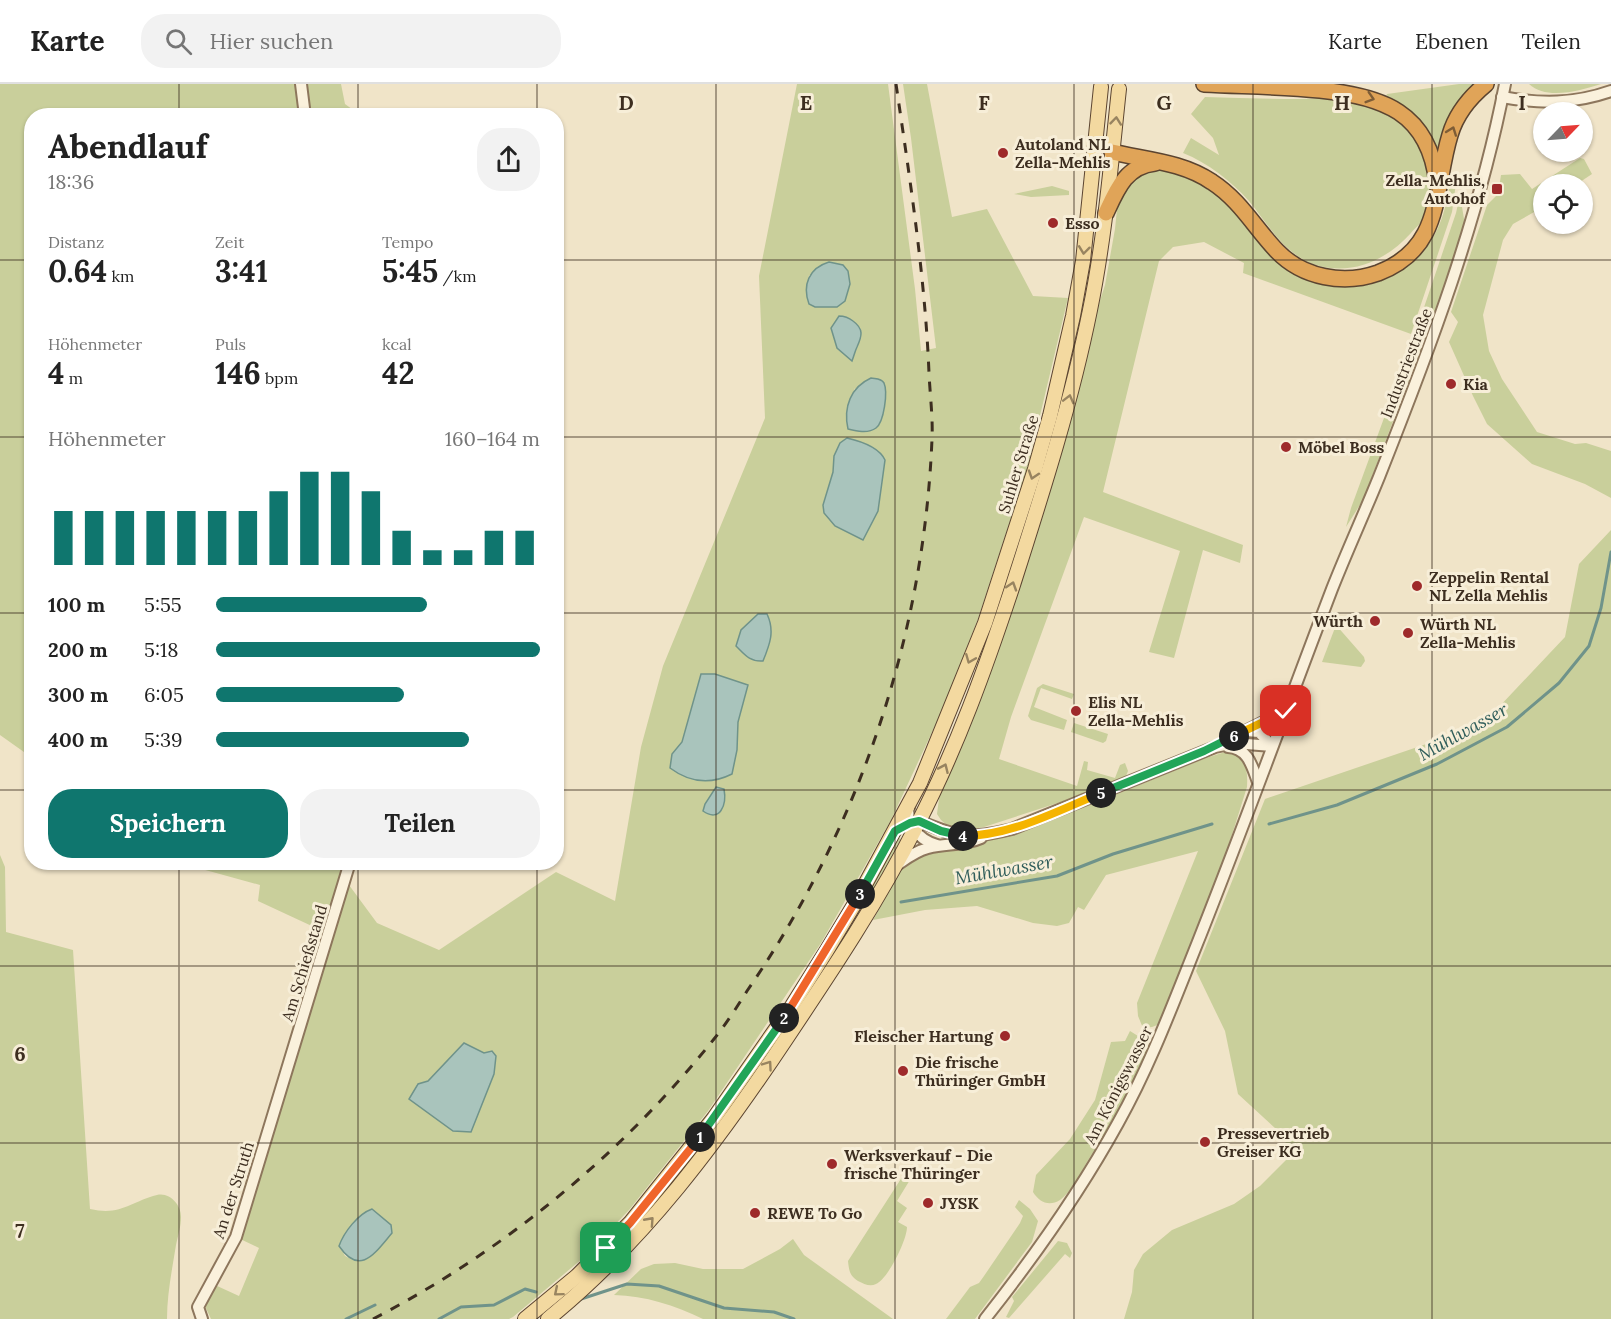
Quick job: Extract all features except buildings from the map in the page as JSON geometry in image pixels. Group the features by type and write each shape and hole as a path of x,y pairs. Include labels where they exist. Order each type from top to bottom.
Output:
{"highway":[{"path":"1204,84 1292,87 1361,95 1386,104 1398,111 1417,129 1431,156 1437,187 1436,207"},
{"path":"1292,87 1339,84"},
{"path":"1112,152 1189,170 1214,183 1244,210 1278,253 1302,269 1332,278 1353,279 1373,275 1402,259 1423,238 1436,207 1447,146 1453,127 1469,99 1486,84"},
{"path":"1106,213 1120,184 1132,171 1144,165 1162,163"}],"main road":[{"name":"Suhler Straße","path":"525,1319 576,1276 630,1223 686,1155 754,1061 827,950 911,800 947,719 985,622 1035,469 1060,376 1085,243 1101,87"},
{"name":"Suhler Straße","path":"548,1319 622,1251 675,1192 727,1125 849,943 896,865 915,825 973,700 1051,469 1082,348 1106,213 1119,89"},
{"path":"1094,150 1112,152"},
{"path":"895,831 915,825"}],"street":[{"path":"301,84 304,108"},
{"name":"Industriestraße","path":"1237,843 1272,746 1349,545 1378,478 1458,266 1488,163 1505,84"},
{"path":"1502,97 1551,103 1578,101 1611,91"},
{"path":"896,865 920,851 969,843 1012,828 1204,751 1286,711"},
{"path":"1244,732 1258,732 1272,746"},
{"path":"1204,751 1234,743 1272,746"},
{"path":"1204,751 1223,747 1238,749 1249,759 1258,783"},
{"path":"911,800 908,809 915,825 927,843 941,846"},
{"path":"915,825 951,835 984,836"},
{"name":"Am Königswasser","path":"985,1319 1076,1195 1120,1120 1154,1051 1237,843"},
{"name":"Am Schießstand","path":"285,1071 348,870"},
{"name":"An der Struth","path":"197,1317 198,1307 236,1238 285,1071"}],"green space":[{"path":"0,84 341,84 345,104 350,108 24,108 24,752 0,735"},
{"path":"797,84 888,84 921,351 936,348 903,84 927,84 952,217 987,209 1033,296 1068,298 1028,466 978,619 941,713 891,820 821,943 708,1111 629,1210 583,1258 513,1317 509,1319 211,1319 205,1306 215,1285 239,1296 259,1248 236,1237 329,934 258,901 260,885 205,870 348,870 340,899 349,885 377,923 439,950 556,872 615,901 641,747 663,666 765,418 759,276","holes":["809,275 846,294 845,301 826,307 815,307 807,297","855,388 863,432 848,429 847,410","834,456 878,511 863,540 823,505 833,472","701,674 748,685 738,722 737,750 672,754 682,742","464,1043 484,1053 410,1099 417,1084 428,1081","372,1209 391,1225 355,1261 345,1256 339,1245"]},
{"path":"1459,84 1476,84 1455,109 1440,159 1408,111 1386,97 1387,94"},
{"path":"1529,84 1601,84 1564,93 1554,93 1536,89"},
{"path":"1205,97 1349,99 1381,108 1406,127 1426,162 1431,189 1424,218 1401,243 1378,259 1366,264 1340,269 1327,268 1302,259 1285,245 1235,186 1210,167 1183,153 1191,138 1219,155 1213,138 1191,114"},
{"path":"1574,162 1586,162 1592,174 1555,174"},
{"path":"1163,169 1199,183 1223,199 1264,249 1292,272 1308,280 1343,287 1379,282 1396,274 1420,255 1429,244 1442,219 1451,175 1457,176 1452,212 1411,334 1243,273 1244,263 1204,242 1173,247 1159,261 1103,492 1243,545 1240,563 1203,550 1174,658 1149,652 1180,551 1084,517 1011,717 999,759 1077,786 1084,761 1088,762 1087,770 1115,778 1120,765 1125,763 1128,771 1126,776 1067,800 984,827 964,831 949,827 937,814 940,791 1105,285 1118,199 1124,184 1144,170"},
{"path":"1520,174 1532,189 1533,213 1513,224 1503,240 1483,315 1489,351 1502,379 1537,432 1575,444 1586,443 1611,451 1611,498 1585,484 1532,464 1487,424 1449,342 1458,322 1451,312 1487,205 1498,194 1501,175"},
{"path":"1052,186 1069,191 1069,195 1031,197 1014,194"},
{"path":"1460,195 1465,225 1447,280 1363,500 1346,527 1417,328"},
{"path":"1611,530 1611,1319 1124,1319 1132,1292 1134,1270 1143,1254 1172,1230 1234,1204 1260,1186 1293,1153 1276,1129 1238,1094 1225,1031 1196,971 1265,799 1482,725 1565,637 1579,564"},
{"path":"1336,625 1364,657 1365,661 1361,667 1322,662"},
{"path":"1043,684 1074,694 1072,699 1041,688 1034,707 1067,720 1064,730 1031,720 1028,716 1037,688"},
{"path":"1074,723 1108,734 1106,741 1103,743 1071,732"},
{"path":"1225,752 1237,756 1244,764 1247,787 1220,873 1160,1024 1143,1028 1138,1016 1137,1003 1198,851 1106,875 1084,910 1078,907 1069,923 1057,926 1033,923 977,906 925,910 873,920 901,871 912,858 919,854 1004,836"},
{"path":"899,838 903,840 863,908 768,1055 717,1127 663,1196 603,1260 552,1307 531,1319 650,1207"},
{"path":"0,855 5,867 6,932 73,950 90,1209 110,1211 157,1195 166,1195 174,1200 181,1212 170,1282 167,1319 0,1319"},
{"path":"1130,1031 1146,1041 1148,1047 1129,1092 1068,1192 1056,1202 1041,1201 1033,1192 1036,1175 1070,1139 1095,1100 1111,1042 1125,1041"},
{"path":"916,1170 897,1201 907,1208 898,1222 907,1227 904,1241 896,1258 881,1281 869,1285 858,1281 850,1273 848,1261 906,1171"},
{"path":"1019,1200 1030,1209 1038,1221 1032,1242 975,1319 946,1319 970,1287 979,1283 1020,1223 1023,1216 1015,1207"},
{"path":"793,1239 804,1255 893,1319 703,1319 660,1302 614,1295 641,1269 654,1264 675,1263 703,1269 743,1269 780,1249"},
{"path":"1058,1241 1067,1243 1072,1253 1070,1258 1065,1254 1009,1318 1006,1317 1014,1301 1012,1297"}],"water":[{"path":"829,262 843,265 848,271 850,284 845,301 837,307 815,307 809,304 807,284 816,268"},
{"path":"839,316 857,324 861,333 852,361 837,348 831,328"},
{"path":"871,378 881,380 885,387 885,407 879,425 862,432 848,429 847,413 850,399 858,387"},
{"path":"847,438 874,448 885,460 878,511 863,540 835,526 824,513 823,505 833,472 834,456 840,443"},
{"path":"758,614 767,614 771,626 769,643 763,661 751,659 736,646 741,630"},
{"path":"701,674 715,674 748,685 738,722 737,750 732,774 708,781 685,777 670,768 672,754 682,742"},
{"path":"716,787 724,789 725,795 721,810 714,815 703,811"},
{"path":"464,1043 484,1053 492,1051 496,1056 494,1074 471,1132 453,1131 409,1099 418,1084 428,1081"},
{"path":"372,1209 391,1225 392,1233 367,1259 354,1260 339,1246 352,1224"}],"waterway":[{"name":"Mühlwasser","path":"1269,824 1337,805 1437,764 1507,727 1559,683 1589,646 1601,608 1611,552"},
{"name":"Mühlwasser","path":"901,902 1057,876 1113,854 1212,824"},
{"path":"578,1300 627,1284 659,1286 724,1308 774,1312 794,1319"},
{"path":"439,1319 461,1307 494,1305 525,1289 536,1292"},
{"path":"346,1319 375,1305"}],"railway":[{"path":"373,1319 469,1263 558,1197 640,1122 678,1081 727,1021 787,929 822,864 853,797 878,728 899,658 915,586 926,513 932,439 927,337 920,264 896,84"}],"place":[{"name":"Autoland NL Zella-Mehlis","path":"1003,153"},
{"name":"Zella-Mehlis, Autohof","path":"1497,189"},
{"name":"Esso","path":"1053,223"},
{"name":"Kia","path":"1451,384"},
{"name":"Möbel Boss","path":"1286,447"},
{"name":"Zeppelin Rental NL Zella Mehlis","path":"1417,586"},
{"name":"Würth","path":"1375,621"},
{"name":"Würth NL Zella-Mehlis","path":"1408,633"},
{"name":"Elis NL Zella-Mehlis","path":"1076,711"},
{"name":"Fleischer Hartung","path":"1005,1036"},
{"name":"Die frische Thüringer GmbH","path":"903,1071"},
{"name":"Pressevertrieb Greiser KG","path":"1205,1142"},
{"name":"Werksverkauf - Die frische Thüringer","path":"832,1164"},
{"name":"JYSK","path":"928,1203"},
{"name":"REWE To Go","path":"755,1213"}],"route":[{"path":"606,1248 630,1223 692,1148 754,1061 827,950 895,831 919,821 951,835 960,836 984,836 1012,828 1204,751 1286,711"}]}
